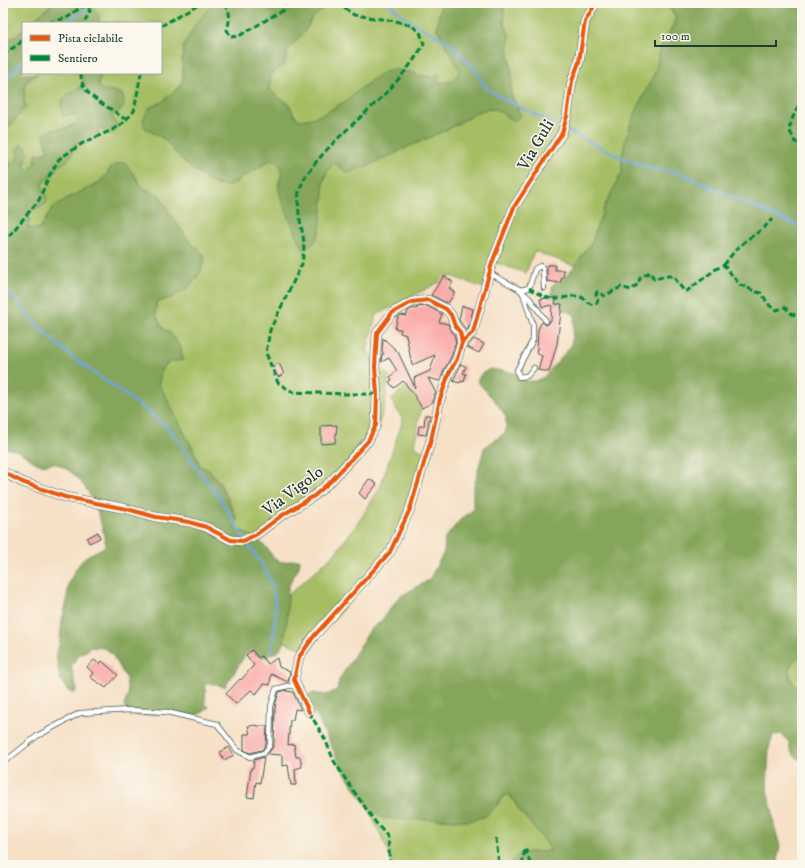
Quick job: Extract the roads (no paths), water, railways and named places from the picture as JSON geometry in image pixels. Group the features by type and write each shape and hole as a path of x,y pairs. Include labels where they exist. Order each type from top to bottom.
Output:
{"street":[{"name":"Via Guli","path":"489,273 514,207 562,133 567,116 572,81 580,62 585,21 596,3"},
{"path":"309,712 294,680 299,658 314,636 390,552 410,509 431,440 440,400 449,373 457,360 462,342 474,332 489,273"},
{"name":"Via Vigolo","path":"3,472 22,482 65,497 127,509 156,517 189,522 206,527 231,540 242,541 257,534 281,516 314,496 331,481 368,441 376,425 377,394 375,367 377,333 392,314 412,302 428,300 446,309 451,315 455,326 460,332 462,342"}],"lane":[{"path":"522,291 529,288 535,269 540,266 543,268 544,288"},
{"path":"489,273 522,291 530,299 546,321"},
{"path":"522,291 533,325 533,340 517,370 519,377 527,376 534,368"},
{"path":"3,763 37,736 80,713 130,710 167,712 217,724 237,750 250,757 264,753 270,745 271,706 276,689 296,686"}],"waterway":[{"path":"67,22 86,9 87,3"},
{"path":"388,3 402,15 450,43 472,66 487,89 502,98 618,156 650,168 678,173 788,222 802,226"},
{"path":"3,84 22,61"},
{"path":"3,285 38,326 71,356 153,415 173,433 198,470 217,494 247,543 262,564 273,586 276,611 272,650"}]}
